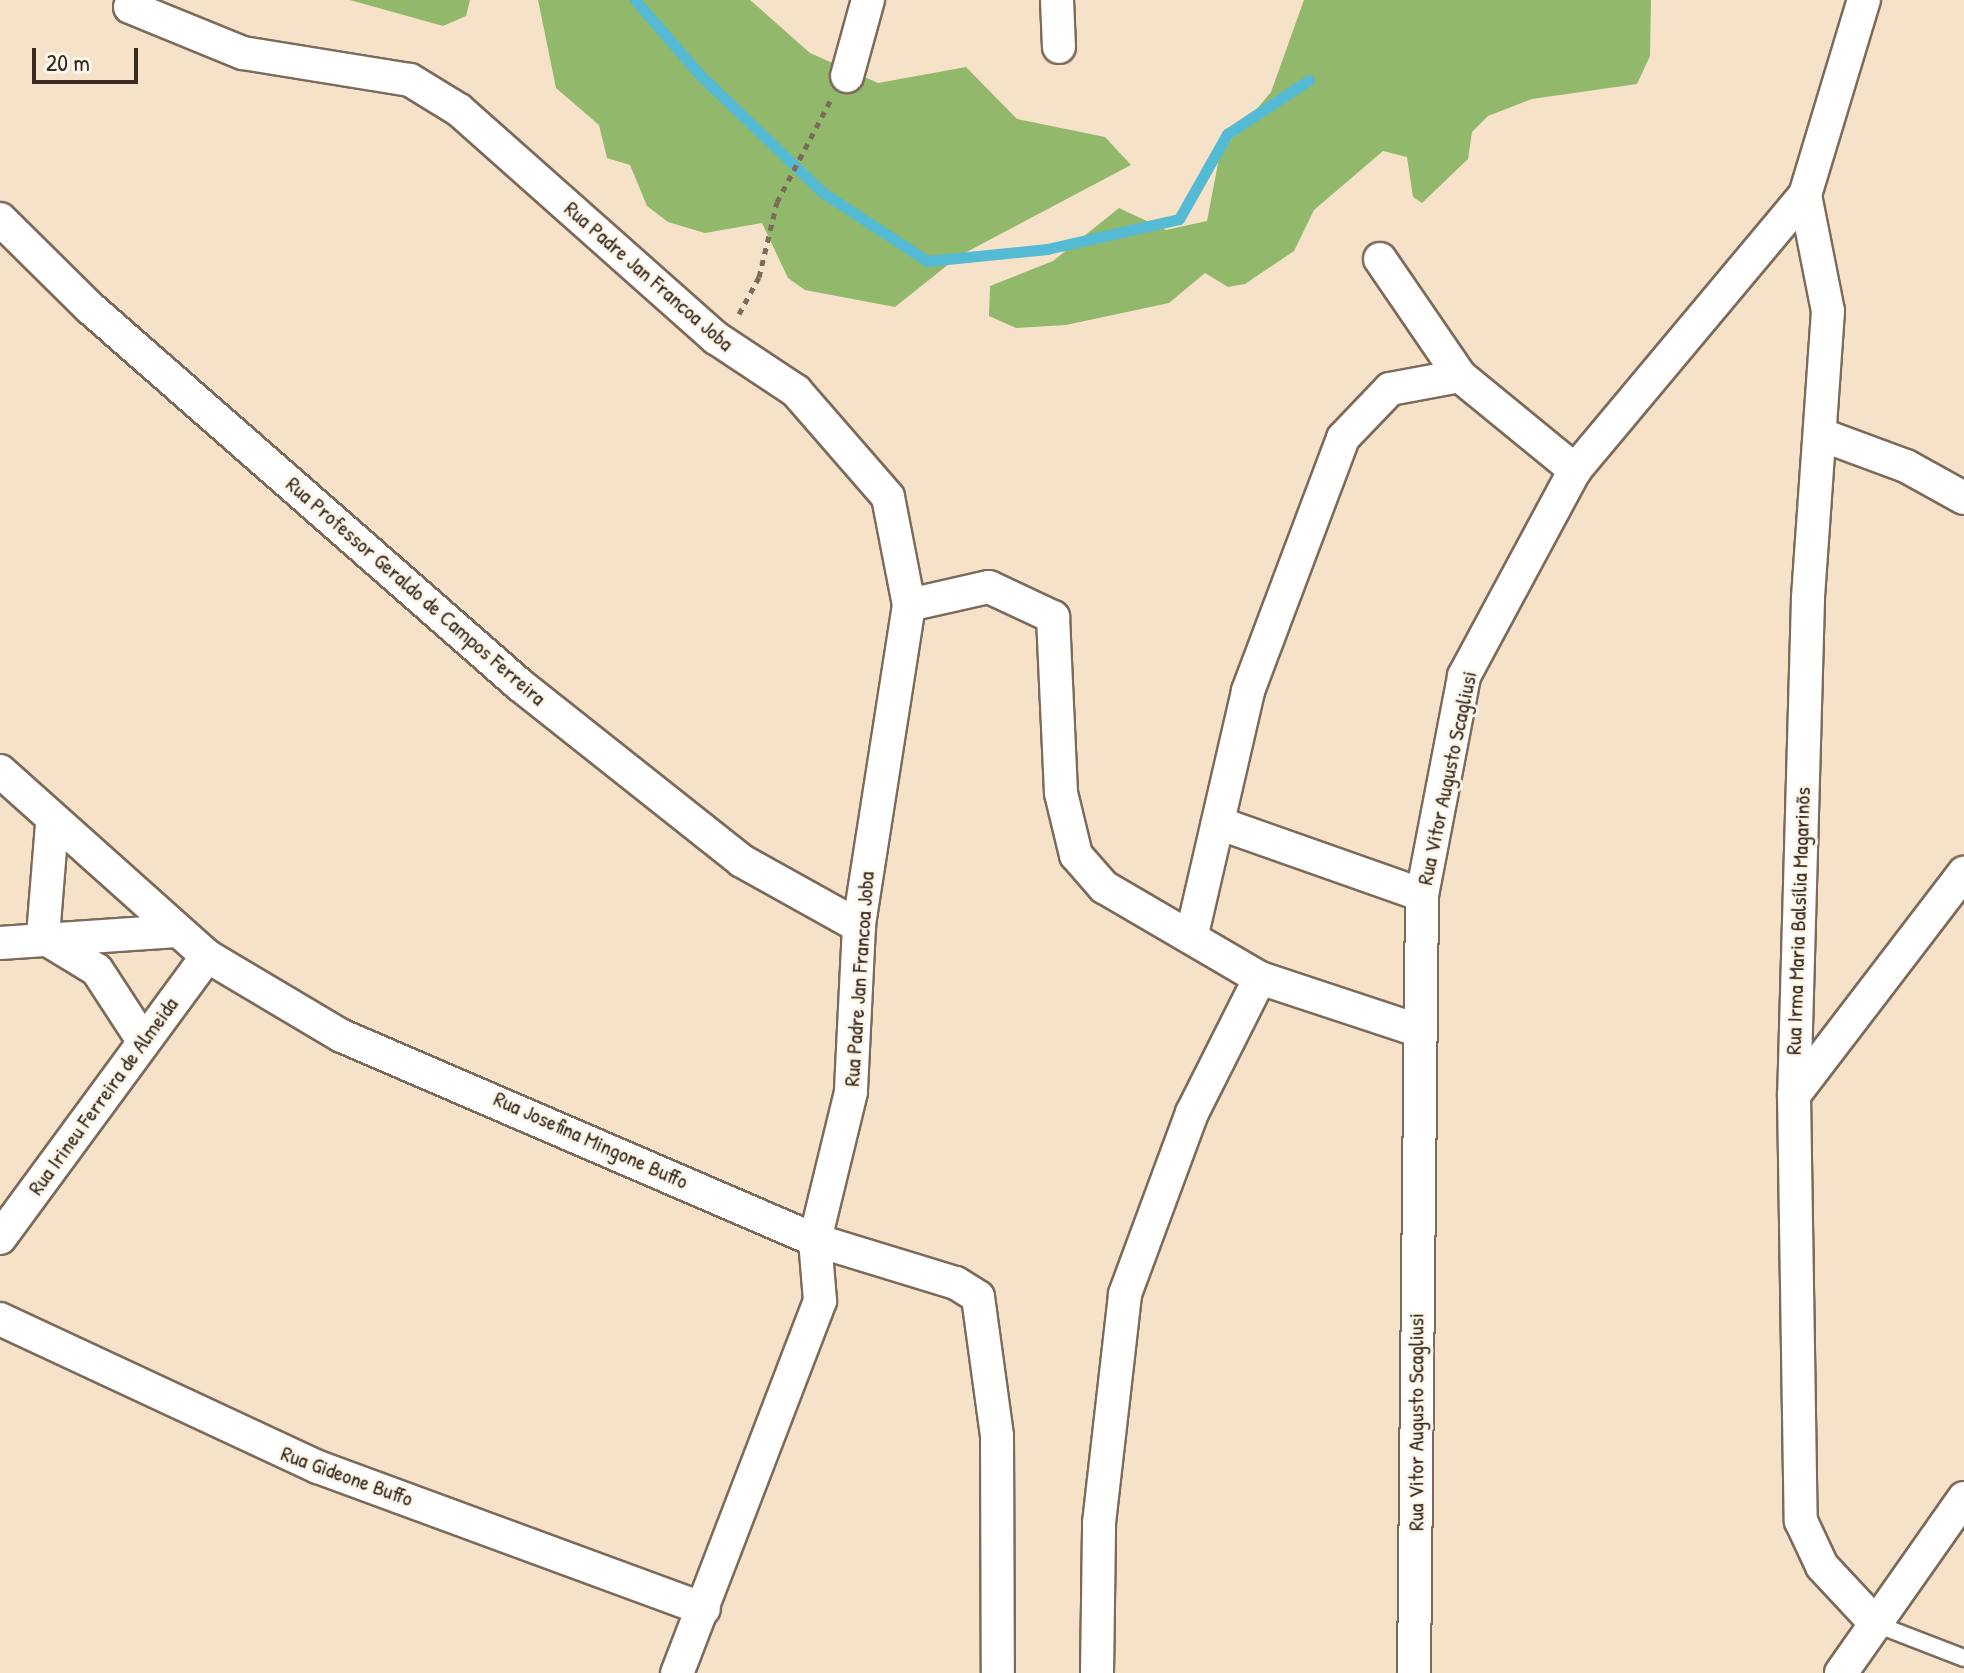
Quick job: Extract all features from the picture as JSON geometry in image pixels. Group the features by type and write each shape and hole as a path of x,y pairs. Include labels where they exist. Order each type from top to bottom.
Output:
{"street":[{"path":"847,76 868,0"},
{"path":"1057,0 1059,47"},
{"name":"Rua Vitor Augusto Scagliusi","path":"1414,1673 1422,895 1464,676 1575,470 1805,195 1864,0"},
{"name":"Rua Padre Jan Francoa Joba","path":"130,7 243,53 410,80 459,110 716,338 796,391 888,497 909,605 859,926 851,1092 815,1240"},
{"name":"Rua Irma Maria Balsília Magarinõs","path":"1805,195 1828,311 1822,435 1808,599 1794,1095 1801,1521 1822,1566 1876,1624"},
{"name":"Rua Professor Geraldo de Campos Ferreira","path":"0,219 89,307 520,685 742,861 859,926"},
{"path":"1380,259 1460,376 1575,470"},
{"path":"1192,934 1248,691 1281,586 1343,438 1390,389 1460,376"},
{"path":"1822,435 1906,466 1964,498"},
{"path":"909,605 989,587 1053,617 1061,793 1076,855 1104,887 1192,934 1260,978 1420,1031"},
{"name":"Rua Josefina Mingone Buffo","path":"0,771 52,824 207,956 342,1036 815,1240 956,1283 978,1297 997,1436 998,1673"},
{"path":"1218,823 1422,895"},
{"path":"43,937 52,824"},
{"path":"1794,1095 1964,873"},
{"path":"0,943 43,937 177,931"},
{"path":"43,937 97,970 142,1039"},
{"name":"Rua Irineu Ferreira de Almeida","path":"0,1238 142,1039 207,956"},
{"path":"1097,1673 1099,1523 1125,1294 1192,1113 1260,978"},
{"path":"677,1673 812,1332 820,1301 815,1240"},
{"name":"Rua Gideone Buffo","path":"0,1319 318,1467 704,1609"},
{"path":"1841,1673 1964,1498"}],"lane":[{"path":"1876,1624 1964,1658"}],"path":[{"path":"716,338 744,310 759,277 777,202 811,130"}],"green space":[{"path":"350,0 470,0 466,16 443,26"},
{"path":"538,0 750,0 810,53 878,83 966,67 1017,119 1105,137 1131,165 959,256 895,307 805,290 788,278 762,223 705,233 668,222 647,206 630,165 607,158 599,125 556,88"},
{"path":"1304,0 1651,0 1650,56 1637,84 1532,99 1488,116 1472,132 1468,159 1422,203 1413,197 1407,157 1383,151 1314,210 1294,251 1245,284 1228,287 1205,273 1169,303 1066,325 1016,328 989,316 990,286 1053,261 1119,208 1166,230 1207,221 1220,153 1271,92"}],"waterway":[{"path":"635,0 700,75 822,192 927,261 1047,249 1179,219 1227,134 1309,80"}]}
